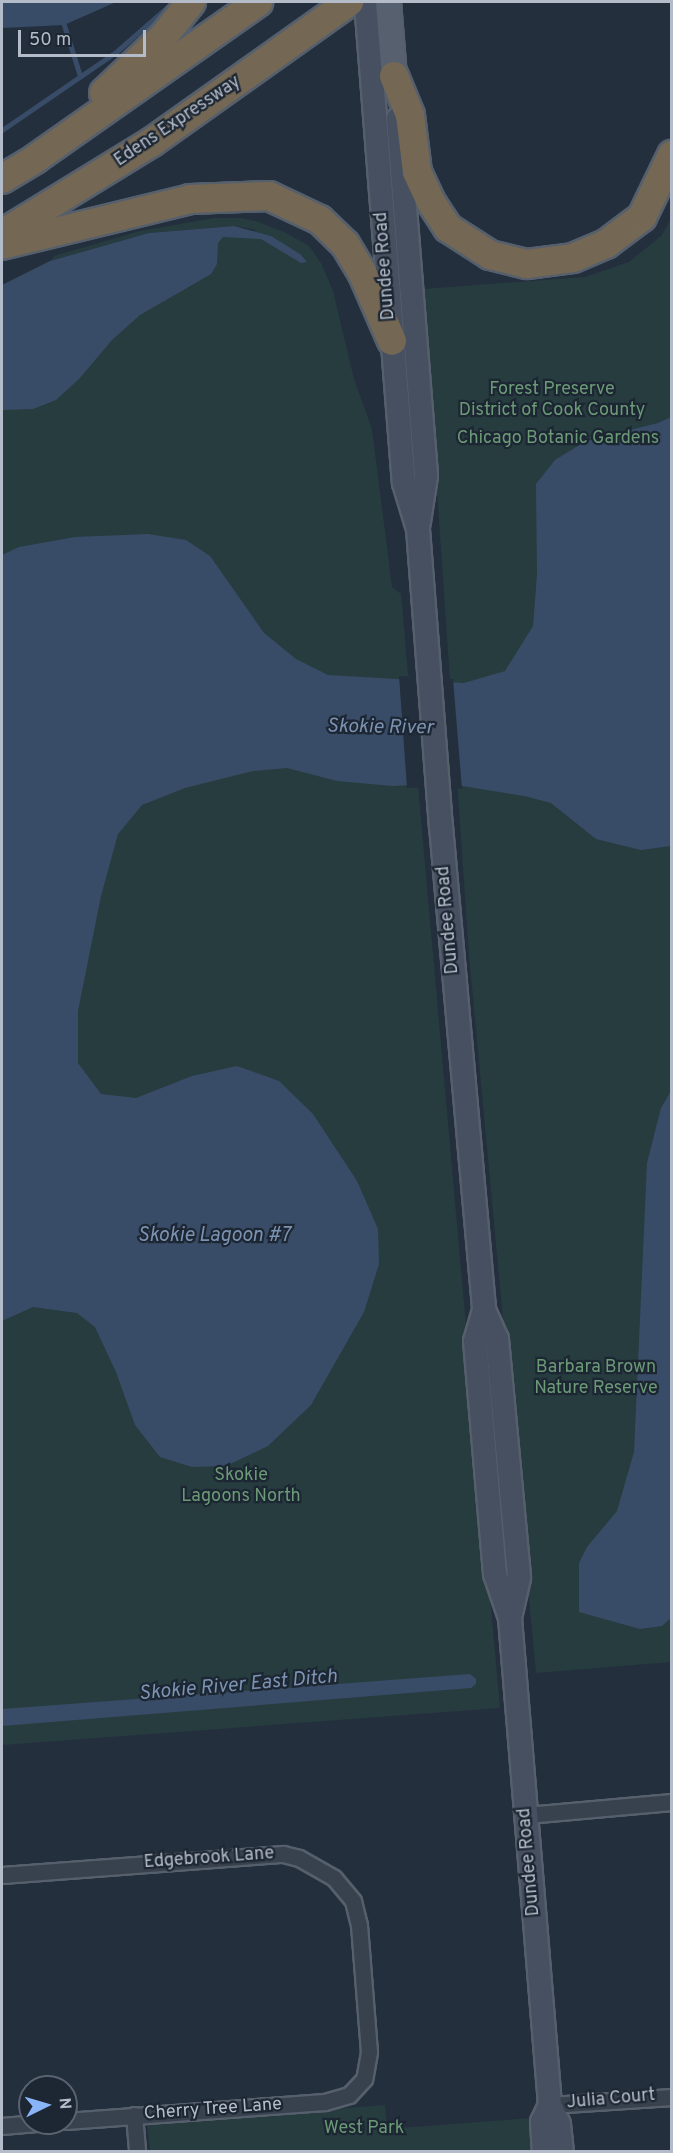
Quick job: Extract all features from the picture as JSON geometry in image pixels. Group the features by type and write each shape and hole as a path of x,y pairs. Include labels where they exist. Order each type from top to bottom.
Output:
{"highway":[{"path":"35,159 163,37 191,2"},
{"path":"2,179 35,159 258,2"},
{"name":"Edens Expressway","path":"2,234 152,142 349,2"},
{"path":"386,63 410,115 417,172 431,202 448,228 490,255 527,264 573,258 606,244 642,218 672,155"},
{"path":"2,245 190,199 269,196 320,220 345,244 362,272 392,341"}],"main road":[{"name":"Dundee Road","path":"366,2 386,63 426,476 418,529"},
{"name":"Dundee Road","path":"388,2 386,63 392,341 404,483 418,529 441,826 484,1310 475,1341 495,1574 510,1618 550,2105 559,2124 562,2151"},
{"name":"Dundee Road","path":"544,2151 542,2122 550,2105"}],"street":[{"path":"526,1815 672,1802"},
{"name":"Edgebrook Lane","path":"2,1875 266,1854 283,1854 315,1865 345,1887 353,1901 359,1925 369,2052 368,2068 357,2088"},
{"name":"Cherry Tree Lane","path":"78,2120 324,2102 338,2100 357,2088"},
{"name":"Julia Court","path":"550,2105 672,2097"},
{"path":"134,2115 137,2151"},
{"path":"2,2126 18,2125"}],"green space":[{"name":"Skokie Lagoons North","path":"214,218 242,218 259,222 309,246 321,263 333,291 354,379 372,429 392,587 401,594 500,1708 2,1745 2,293 47,267 257,230 234,226 149,233 50,261 54,256 140,231"},
{"name":"Forest Preserve District of Cook County","path":"671,219 671,1662 536,1673 469,955 423,289 585,277 629,262 662,235"},
{"name":"West Park","path":"385,2105 387,2129 532,2118 534,2151 150,2151 147,2124"}],"water":[{"path":"2,2 116,2 64,25 2,28"},
{"path":"234,226 271,236 300,254 307,262 301,263 261,239 223,237 218,243 217,264 211,274 140,315 112,340 79,379 56,400 33,409 2,410 2,285 50,261 149,233"},
{"name":"Skokie Lagoon #7","path":"671,417 671,846 641,850 596,839 551,803 524,796 444,783 393,786 337,781 287,768 253,771 185,788 142,805 118,834 101,896 78,1011 78,1063 101,1094 136,1098 192,1076 237,1066 279,1081 313,1114 357,1181 378,1229 379,1264 364,1312 311,1405 268,1446 226,1466 192,1467 160,1457 135,1425 116,1372 95,1327 77,1313 33,1307 2,1321 2,555 19,547 75,537 148,534 186,540 210,556 264,633 296,659 328,675 464,683 505,671 533,626 537,575 536,484 555,460 586,441 658,423"},
{"path":"671,1091 671,1618 662,1626 640,1629 579,1612 579,1563 587,1547 617,1511 634,1452 647,1163 661,1108"},
{"path":"470,1674 476,1679 476,1684 471,1688 2,1726 2,1709"}],"pier":[{"path":"399,676 453,679 462,789 444,786 407,788"}],"waterway":[{"path":"2,130 116,52 173,2"},
{"path":"64,25 80,76"}],"park label":[{"name":"Chicago Botanic Gardens","path":"558,439"},
{"name":"Barbara Brown Nature Reserve","path":"596,1379"}],"water label":[{"name":"Skokie River","path":"380,728"},
{"name":"Skokie River East Ditch","path":"238,1686"}]}
